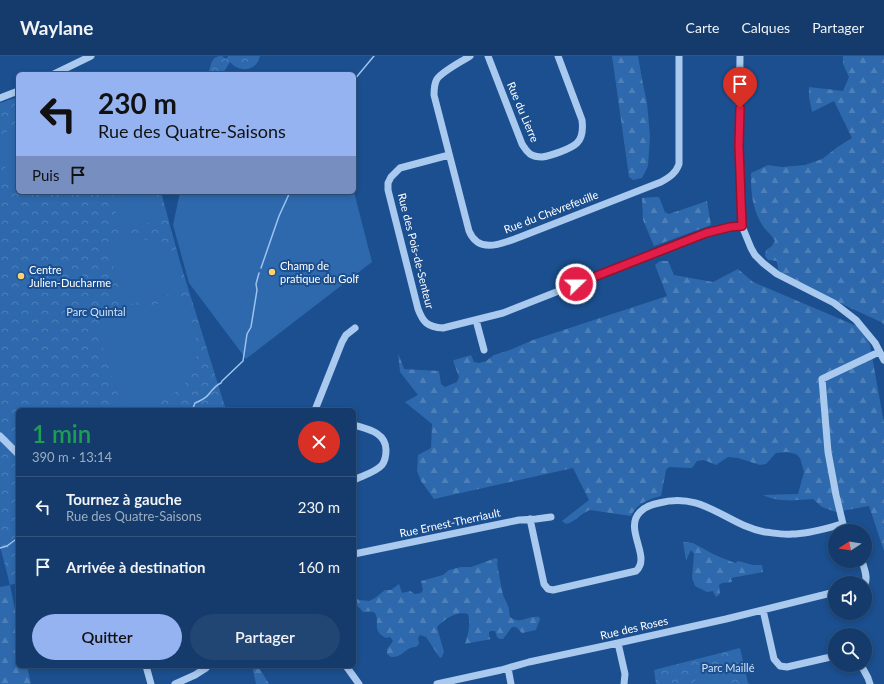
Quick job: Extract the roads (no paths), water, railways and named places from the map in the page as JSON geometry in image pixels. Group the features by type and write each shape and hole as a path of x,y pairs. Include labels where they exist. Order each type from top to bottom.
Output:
{"street":[{"path":"58,72 91,56"},
{"name":"Rue du Chèvrefeuille","path":"470,56 442,75 435,84 434,95 470,234 477,242 487,246 497,245 520,237 661,182 673,174 678,168 679,164 679,56"},
{"name":"Rue du Lierre","path":"488,56 522,144 530,154 541,157 548,156 573,146 577,143 583,133 582,120 558,56"},
{"path":"740,56 739,146 742,226 751,248 755,255 777,274 834,303 856,320 875,343 884,360"},
{"path":"0,98 16,92"},
{"name":"Rue des Pois-de-Senteur","path":"449,155 400,168 394,173 388,183 388,190 418,309 422,320 436,328 442,328 503,313 706,233 730,227 742,226"},
{"path":"476,320 484,350"},
{"path":"316,408 342,342 346,335 355,328"},
{"path":"844,524 836,495 828,452 822,379 879,352"},
{"path":"356,426 374,431 382,438 386,447 384,461 381,466 376,470 356,479"},
{"path":"0,436 16,452"},
{"path":"530,519 544,584 548,589 553,590 636,571 639,569 642,563 634,530 636,518 639,513 654,504 672,500 694,502 752,529 766,532 801,534 828,530"},
{"name":"Rue Ernest-Therriault","path":"356,554 519,520 551,517"},
{"name":"Rue des Roses","path":"437,684 763,610 828,594"},
{"path":"763,610 774,659 780,666 787,667 828,658"},
{"path":"618,643 625,674 624,684"},
{"path":"147,668 151,684"},
{"path":"175,684 206,668"},
{"path":"347,668 358,684"},
{"path":"508,668 511,684"},
{"path":"865,672 870,684"}],"waterway":[{"path":"356,78 374,56"},
{"path":"261,268 279,216 289,194"},
{"path":"193,408 195,403 206,397 243,361 247,334 251,327 257,290 256,284 259,273"},
{"path":"0,548 7,546 16,540"}],"place":[{"name":"Champ de pratique du Golf","path":"272,272"},
{"name":"Centre Julien-Ducharme","path":"21,276"}],"park label":[{"name":"Parc Quintal","path":"96,312"},
{"name":"Parc Maillé","path":"728,668"}]}
